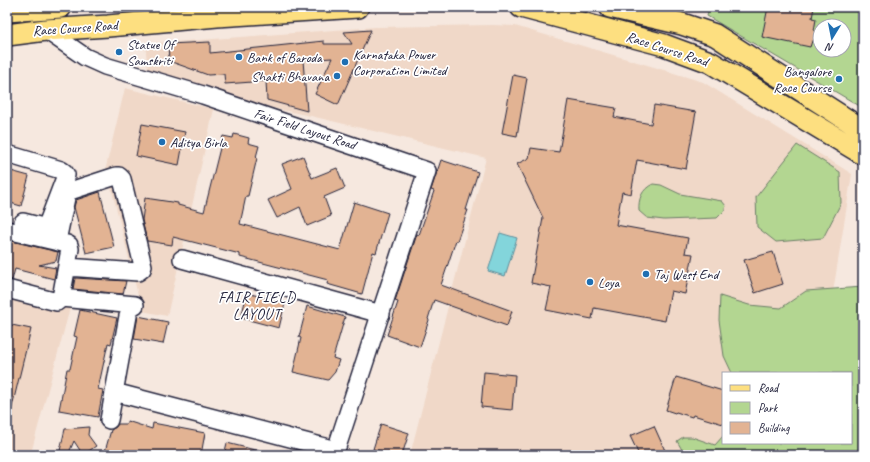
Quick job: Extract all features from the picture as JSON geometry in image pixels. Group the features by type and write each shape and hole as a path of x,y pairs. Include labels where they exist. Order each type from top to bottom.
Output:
{"main road":[{"name":"Race Course Road","path":"7,11 61,7"},
{"name":"Race Course Road","path":"7,34 217,16 358,7"},
{"name":"Race Course Road","path":"521,7 664,45 710,62 863,154"},
{"name":"Race Course Road","path":"610,7 682,24 715,35 863,130"}],"street":[{"name":"Fair Field Layout Road","path":"46,30 85,57 105,66 210,97 427,171 336,450 114,392"},
{"path":"7,154 61,170 66,175 47,226 43,227 7,218"},
{"path":"57,241 68,193 70,191 120,176 143,266 142,269 138,272 66,267"},
{"path":"7,230 67,244 70,249 61,298 57,302 7,289"},
{"path":"182,259 381,314"},
{"path":"61,298 132,310 109,420"}],"shaded area":[{"name":"Taj West End","path":"515,26 703,82 852,174 820,372 722,372 722,444 806,455 410,455 486,158 311,116 253,104 148,70 145,44 376,27"},
{"path":"125,88 214,109 167,316 142,311 106,167"},
{"path":"7,291 70,308 31,453 37,455 7,455"}],"green space":[{"name":"Bangalore Race Course","path":"709,7 863,7 863,108 707,16"},
{"path":"797,145 840,172 841,203 823,238 776,242 757,227 756,197"},
{"path":"653,184 661,185 680,194 722,201 726,206 724,211 717,218 664,220 647,218 639,211 639,202 643,192"},
{"path":"863,287 863,455 685,455 677,441 683,437 692,437 715,445 722,437 722,444 852,444 852,372 732,372 724,356 719,320 720,296 749,305 781,308 806,291"}],"water":[{"path":"500,233 517,238 505,276 488,271"}],"building":[{"path":"768,7 814,7 812,18 812,41 810,47 762,37"},
{"path":"371,30 338,105 315,94 332,58 303,60 307,111 267,100 266,81 225,84 224,74 208,75 169,61 168,44 210,42 210,53 324,41 324,44 352,44 344,32"},
{"path":"513,75 527,78 517,136 502,133"},
{"path":"568,100 616,108 614,117 651,124 654,105 696,112 686,169 637,160 631,194 622,192 616,225 688,238 685,253 693,254 685,294 671,291 665,321 594,308 592,319 546,310 551,287 531,283 543,218 517,164 529,158 531,148 559,152"},
{"path":"142,124 185,132 179,165 136,156"},
{"path":"234,134 249,138 248,143 259,146 240,224 340,250 354,202 388,213 376,253 373,252 362,294 327,284 328,280 240,257 240,254 173,237 172,245 147,241 142,220 145,198 178,203 178,205 204,212 223,136 233,138"},
{"path":"303,156 312,178 337,168 345,188 324,197 331,216 307,226 300,207 277,218 268,200 292,189 282,164"},
{"path":"441,160 478,172 466,210 468,210 441,285 512,311 507,326 434,300 420,347 387,335 398,302 395,301 417,234 419,235 434,191 431,190"},
{"path":"7,170 29,176 21,206 7,202"},
{"path":"100,192 114,247 86,253 74,207 76,200"},
{"path":"7,240 58,252 56,261 39,265 56,268 54,279 15,269 12,280 7,279"},
{"path":"773,252 783,284 755,293 744,260"},
{"path":"75,278 126,281 123,294 73,289"},
{"path":"247,293 285,303 279,328 241,318"},
{"path":"307,306 345,317 333,358 339,360 335,372 328,380 293,372 301,338 299,337"},
{"path":"80,310 117,318 111,344 108,343 98,389 103,390 98,417 59,410 67,369 70,369 77,337 74,336"},
{"path":"138,316 168,322 163,344 134,339"},
{"path":"7,324 31,329 11,411 7,411"},
{"path":"484,372 515,375 512,410 481,407"},
{"path":"676,377 722,391 722,424 693,415 692,417 666,410"},
{"path":"127,421 152,429 153,423 205,433 201,455 104,455 111,430 118,424 127,424"},
{"path":"381,424 409,433 402,455 392,455 373,449"},
{"path":"654,426 667,455 639,455 630,436"},
{"path":"89,427 88,435 96,446 83,455 74,441 68,455 59,455 65,429"},
{"path":"227,443 259,451 259,455 224,455"}],"place":[{"name":"Statue Of Samskriti","path":"119,52"},
{"name":"Bank of Baroda","path":"239,57"},
{"name":"Karnataka Power Corporation Limited","path":"345,62"},
{"name":"Shakti Bhavana","path":"337,76"},
{"name":"Bangalore Race Course","path":"839,79"},
{"name":"Aditya Birla","path":"162,142"},
{"name":"Taj West End","path":"646,274"},
{"name":"Loya","path":"590,282"}],"district":[{"name":"FAIR FIELD LAYOUT","path":"257,306"}]}
